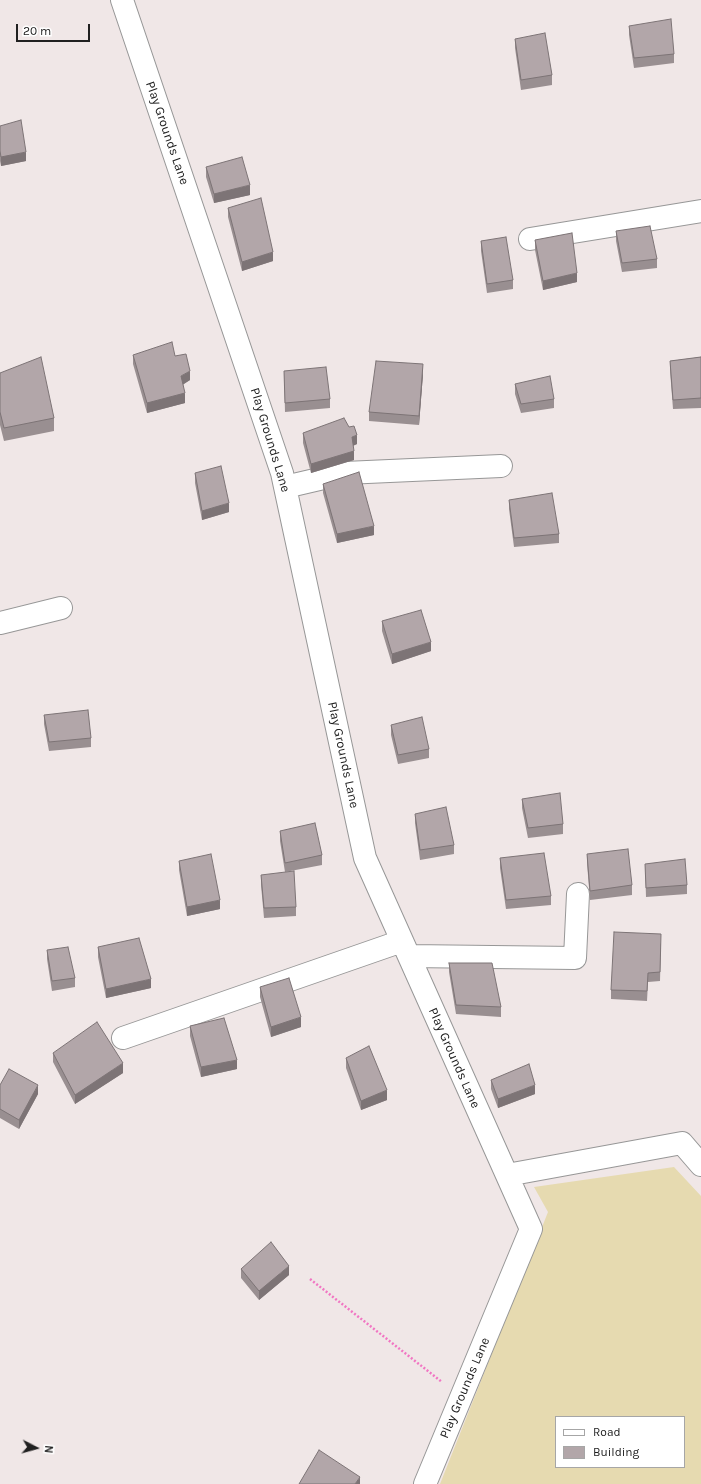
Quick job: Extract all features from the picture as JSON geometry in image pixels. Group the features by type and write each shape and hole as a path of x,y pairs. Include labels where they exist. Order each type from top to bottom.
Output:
{"street":[{"name":"Play Grounds Lane","path":"122,0 277,458 285,487 365,858 531,1229 425,1484"},
{"path":"530,239 701,211"},
{"path":"285,487 345,473 501,466"},
{"path":"0,623 61,608"},
{"path":"123,1038 406,949 575,958 578,894"},
{"path":"507,1175 682,1143 701,1165"}],"path":[{"path":"310,1279 461,1397"}],"shaded area":[{"path":"674,1167 701,1196 701,1484 440,1484 548,1212 534,1187"}],"building":[{"path":"671,19 674,54 634,58 629,26"},
{"path":"545,33 552,75 521,80 515,39"},
{"path":"21,120 26,152 1,157 0,126"},
{"path":"242,157 250,185 214,194 206,167"},
{"path":"261,198 273,252 242,262 228,208"},
{"path":"650,226 657,259 622,263 616,231"},
{"path":"572,233 577,273 543,281 535,240"},
{"path":"506,237 513,280 487,284 481,241"},
{"path":"172,342 175,356 186,354 190,371 181,376 185,393 147,403 133,355"},
{"path":"41,357 54,418 4,428 0,412 0,373"},
{"path":"701,357 701,398 673,400 670,361"},
{"path":"376,361 423,364 419,416 369,412"},
{"path":"326,367 330,399 285,403 284,371"},
{"path":"550,376 554,399 521,404 515,384"},
{"path":"344,418 349,427 354,426 357,435 352,437 354,451 311,464 303,433"},
{"path":"221,466 229,503 202,511 195,473"},
{"path":"359,472 374,526 337,534 323,484"},
{"path":"552,493 559,534 514,538 509,500"},
{"path":"421,610 431,642 392,654 382,621"},
{"path":"88,710 91,738 49,742 44,715"},
{"path":"422,717 429,749 398,755 391,725"},
{"path":"560,793 563,824 528,828 522,799"},
{"path":"446,807 454,845 420,850 415,814"},
{"path":"315,823 322,855 285,863 280,831"},
{"path":"628,849 632,885 590,891 587,854"},
{"path":"544,853 551,896 506,900 500,858"},
{"path":"211,854 220,900 187,907 179,861"},
{"path":"685,859 687,885 646,888 645,864"},
{"path":"294,871 296,907 264,908 261,875"},
{"path":"614,932 661,934 660,972 648,973 647,991 611,990"},
{"path":"139,938 151,979 106,989 98,947"},
{"path":"68,947 75,978 52,981 47,950"},
{"path":"449,963 492,963 501,1007 456,1005"},
{"path":"289,978 301,1017 271,1027 260,987"},
{"path":"224,1018 237,1060 201,1067 190,1026"},
{"path":"97,1022 123,1063 75,1095 53,1053"},
{"path":"369,1046 387,1090 361,1101 346,1058"},
{"path":"529,1064 535,1085 498,1099 491,1080"},
{"path":"9,1069 38,1085 19,1120 0,1109 0,1085"},
{"path":"271,1242 289,1266 259,1291 241,1269"},
{"path":"319,1450 360,1477 355,1484 299,1484"}]}
